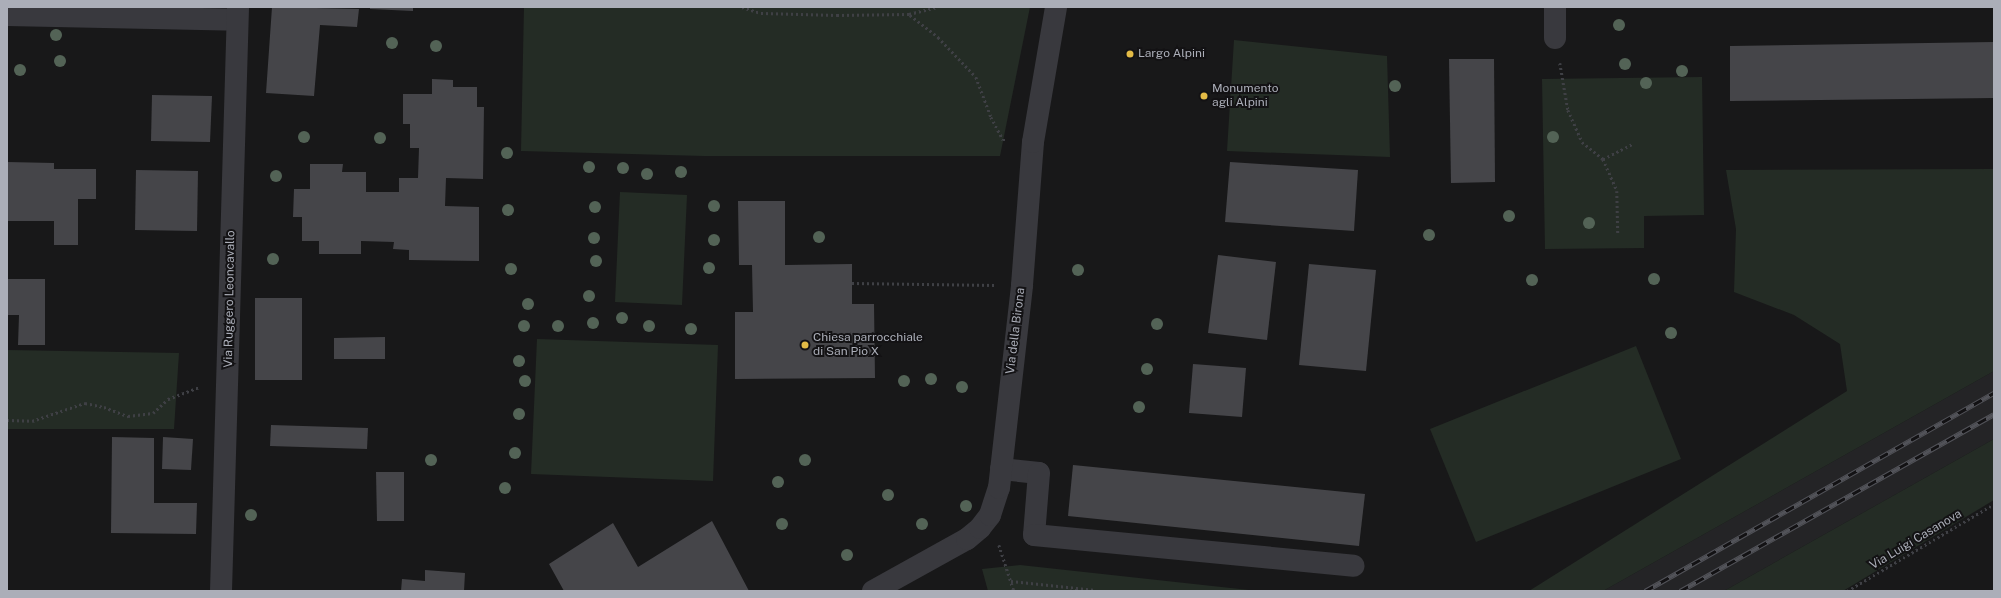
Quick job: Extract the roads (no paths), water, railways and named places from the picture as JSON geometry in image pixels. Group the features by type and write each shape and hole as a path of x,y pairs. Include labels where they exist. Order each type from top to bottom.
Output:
{"street":[{"name":"Via della Birona","path":"873,591 967,539 980,528 990,515 999,488 1022,285 1033,142 1056,7"},
{"path":"1555,7 1555,38"},
{"path":"7,14 238,13"},
{"name":"Via Ruggero Leoncavallo","path":"221,591 238,13"},
{"path":"1001,469 1039,473 1034,535 1354,566"}],"railway":[{"path":"1645,591 1994,393"},
{"path":"1680,591 1994,414"}],"place":[{"name":"Largo Alpini","path":"1130,54"},
{"name":"Monumento agli Alpini","path":"1204,96"},
{"name":"Chiesa parrocchiale di San Pio X","path":"805,345"}]}
